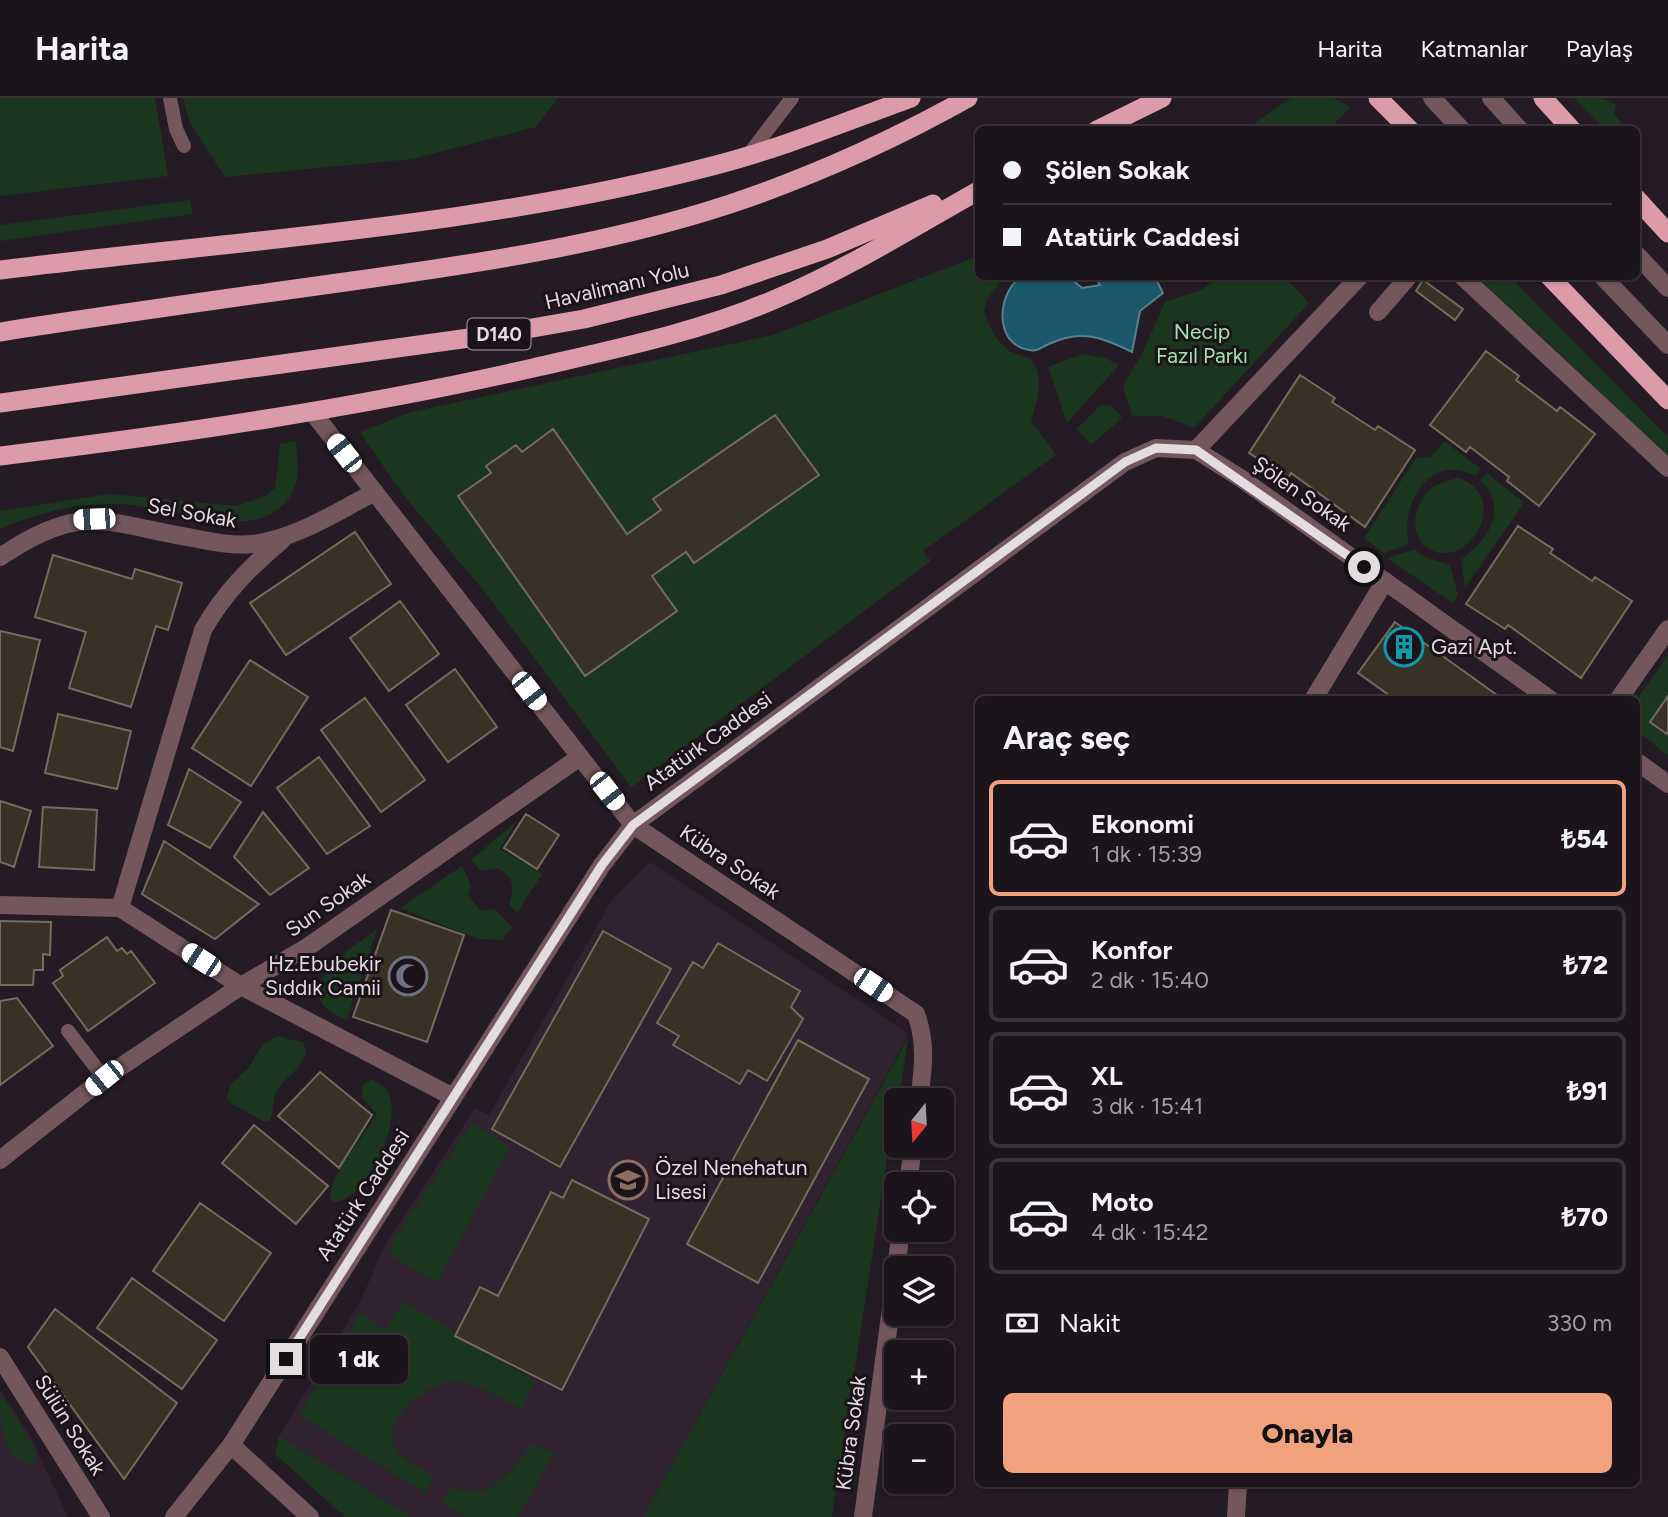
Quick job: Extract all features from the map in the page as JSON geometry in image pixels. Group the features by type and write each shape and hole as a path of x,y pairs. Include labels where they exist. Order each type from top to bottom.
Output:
{"highway":[{"path":"0,271 451,218 598,192 749,154 911,98"},
{"path":"0,332 440,269 589,242 727,205 839,163 880,146 968,98"},
{"path":"1105,126 1162,98"},
{"path":"1378,98 1406,126"},
{"path":"1543,98 1568,126"},
{"name":"Havalimanı Yolu","path":"0,403 498,334 584,319 721,285 827,249 975,185"},
{"path":"0,456 314,414 415,395 639,344 777,299 846,265 975,193"},
{"path":"1640,202 1668,233"},
{"path":"1553,280 1668,400"}],"street":[{"path":"1432,98 1458,126"},
{"path":"1491,98 1516,126"},
{"path":"1640,258 1668,288"},
{"path":"1196,450 1356,280"},
{"path":"1378,312 1406,280"},
{"path":"1466,280 1668,468"},
{"path":"1606,280 1668,345"},
{"name":"Kübra Sokak","path":"314,414 633,825 916,1014 923,1031 920,1088"},
{"name":"Atatürk Caddesi","path":"174,1517 231,1445 602,865 633,825 1125,462 1156,448 1196,450"},
{"name":"Şölen Sokak","path":"1196,450 1545,696"},
{"name":"Sel Sokak","path":"0,557 48,528 79,520 115,522 234,545 282,540 375,492"},
{"path":"120,908 203,630 216,606 241,576 282,540"},
{"path":"1315,696 1385,581"},
{"path":"1621,696 1668,629"},
{"name":"Sun Sokak","path":"0,1160 104,1078 241,986 309,946 580,757"},
{"path":"1640,764 1668,784"},
{"path":"0,905 120,908 241,986 453,1097"},
{"name":"Kübra Sokak","path":"863,1517 889,1326"},
{"name":"Sülün Sokak","path":"0,1357 101,1517"},
{"path":"231,1445 310,1517"},
{"path":"1236,1517 1238,1487"}],"lane":[{"path":"170,98 176,129 184,146"},
{"path":"749,154 786,101"},
{"path":"68,1031 104,1078"}],"shaded area":[{"name":"Özel Nenehatun Lisesi","path":"650,862 909,1034 643,1517 412,1517 279,1436 360,1302 385,1245 475,1108 489,1115 612,900"},
{"path":"0,1390 30,1436 68,1517 0,1517"}],"green space":[{"path":"0,98 155,98 168,176 0,196"},
{"path":"183,98 558,98 536,127 412,159 225,177 190,123"},
{"path":"1291,98 1333,98 1350,107 1333,126 1250,126"},
{"path":"1574,98 1600,98 1616,104 1614,114 1624,126 1602,126"},
{"path":"190,200 193,214 0,241 0,225"},
{"path":"975,257 975,280 1003,280 987,299 984,311 1000,342 1013,352 1031,358 1035,366 1039,389 1031,420 1056,455 923,551 931,561 631,787 483,590 401,492 360,432 411,412 773,335"},
{"name":"Necip Fazıl Parkı","path":"1214,280 1288,280 1309,303 1194,428 1163,416 1132,416 1123,386 1143,352 1165,302 1201,290"},
{"path":"1481,280 1513,280 1668,437 1668,456"},
{"path":"1083,354 1105,358 1119,365 1067,423 1048,367"},
{"path":"1101,405 1112,406 1122,418 1091,445 1077,429"},
{"path":"296,441 298,471 294,489 281,508 262,518 240,522 215,520 141,506 105,504 59,510 0,529 0,511 109,494 237,506 265,496 275,488 280,444"},
{"path":"1444,441 1481,469 1475,476 1459,470 1444,471 1432,476 1421,486 1409,513 1409,544 1384,553 1364,538 1416,458 1431,457"},
{"path":"1487,473 1524,503 1465,588 1461,560 1480,543 1492,523 1493,502 1489,491 1480,480"},
{"path":"1459,478 1475,488 1483,502 1483,517 1477,532 1467,544 1454,552 1439,553 1419,539 1415,523 1418,507 1433,487"},
{"path":"1415,549 1425,557 1450,565 1458,595 1453,603 1387,558"},
{"path":"1668,655 1668,756 1640,733 1639,696"},
{"path":"518,820 500,849 542,874 517,913 509,904 512,883 507,875 497,868 481,871 471,860"},
{"path":"462,866 471,885 468,896 481,911 495,909 512,927 502,940 478,939 400,908"},
{"path":"377,929 347,1020 327,1009 320,998 319,987 324,976 345,953"},
{"path":"277,1036 304,1043 306,1053 276,1093 269,1121 263,1121 230,1103 227,1098 230,1085 249,1067 263,1044"},
{"path":"908,1038 901,1088 884,1088 884,1158 887,1158 832,1517 643,1517"},
{"path":"371,1079 388,1092 392,1105 387,1139 370,1174 359,1188 346,1198 334,1202 330,1198 336,1176 377,1114 362,1098 363,1085"},
{"path":"472,1123 510,1147 437,1283 392,1256 392,1242"},
{"path":"404,1301 534,1381 521,1409 478,1387 460,1382 441,1384 406,1408 393,1430 392,1442 401,1456 433,1477 425,1493 299,1415 360,1313 385,1330"},
{"path":"0,1394 36,1452 32,1465 13,1455 8,1447 0,1416"},
{"path":"279,1436 412,1517 345,1517 275,1454"},
{"path":"532,1443 554,1454 518,1517 465,1517 442,1503 452,1487 477,1492 498,1482 517,1464"}],"water":[{"path":"1018,280 1073,280 1082,288 1100,285 1097,280 1156,280 1163,293 1140,311 1132,352 1111,342 1081,336 1061,339 1032,350 1017,346 1004,328 1003,306"}],"building":[{"path":"1423,280 1463,309 1455,320 1416,291"},
{"path":"1486,351 1519,376 1516,380 1557,411 1560,407 1595,434 1539,506 1507,481 1509,477 1470,447 1466,452 1430,425"},
{"path":"1300,375 1335,398 1332,402 1375,430 1378,426 1415,450 1365,527 1291,473 1288,478 1249,453"},
{"path":"775,415 819,475 694,563 686,552 652,576 677,611 585,676 458,496 491,473 486,466 516,445 522,452 553,429 627,534 661,510 653,499"},
{"path":"1518,526 1553,549 1550,553 1592,581 1595,577 1632,601 1581,678 1508,625 1505,629 1466,604"},
{"path":"355,532 391,584 286,655 250,603"},
{"path":"53,555 132,579 135,569 182,583 168,630 156,626 131,707 69,688 86,632 35,617"},
{"path":"400,601 439,654 389,691 350,638"},
{"name":"Gazi Apt.","path":"1395,622 1498,696 1390,696 1358,673"},
{"path":"0,631 40,640 13,751 0,747"},
{"path":"250,660 308,697 251,786 192,748"},
{"path":"455,669 497,727 448,762 406,705"},
{"path":"1668,696 1668,732 1667,734 1650,722"},
{"path":"365,698 425,780 381,812 321,730"},
{"path":"58,714 131,731 117,789 45,773"},
{"path":"319,757 370,826 327,854 277,788"},
{"path":"189,769 241,802 210,848 168,825"},
{"path":"0,801 31,811 14,867 0,862"},
{"path":"43,807 97,810 94,870 39,867"},
{"path":"263,812 309,868 270,895 234,857"},
{"path":"526,814 559,835 537,869 504,848"},
{"path":"164,841 259,904 215,939 142,894"},
{"name":"Hz.Ebubekir Sıddık Camii","path":"391,910 464,935 427,1042 353,1017"},
{"path":"0,921 51,922 50,955 43,954 43,970 34,970 33,985 0,985"},
{"path":"603,931 671,969 560,1167 492,1129"},
{"path":"107,937 117,951 122,948 127,954 131,951 155,983 88,1031 53,983 63,976 60,970"},
{"path":"718,943 800,991 791,1007 803,1019 767,1081 748,1070 740,1084 673,1045 679,1036 657,1023 693,962 703,968"},
{"path":"17,998 53,1046 0,1085 0,1001"},
{"path":"798,1040 869,1079 758,1283 687,1244"},
{"path":"320,1072 372,1115 339,1168 278,1116"},
{"path":"254,1125 328,1186 296,1224 222,1163"},
{"path":"572,1180 649,1219 562,1390 455,1336 480,1287 498,1296 551,1192 563,1198"},
{"path":"200,1203 271,1253 224,1321 153,1271"},
{"path":"132,1278 217,1340 182,1389 97,1328"},
{"path":"55,1309 177,1403 124,1479 28,1347"}],"place":[{"name":"Gazi Apt.","path":"1404,647"},
{"name":"Hz.Ebubekir Sıddık Camii","path":"408,976"},
{"name":"Özel Nenehatun Lisesi","path":"628,1180"}],"route":[{"path":"286,1359 602,865 633,825 1125,462 1156,448 1196,450 1364,567"}]}
